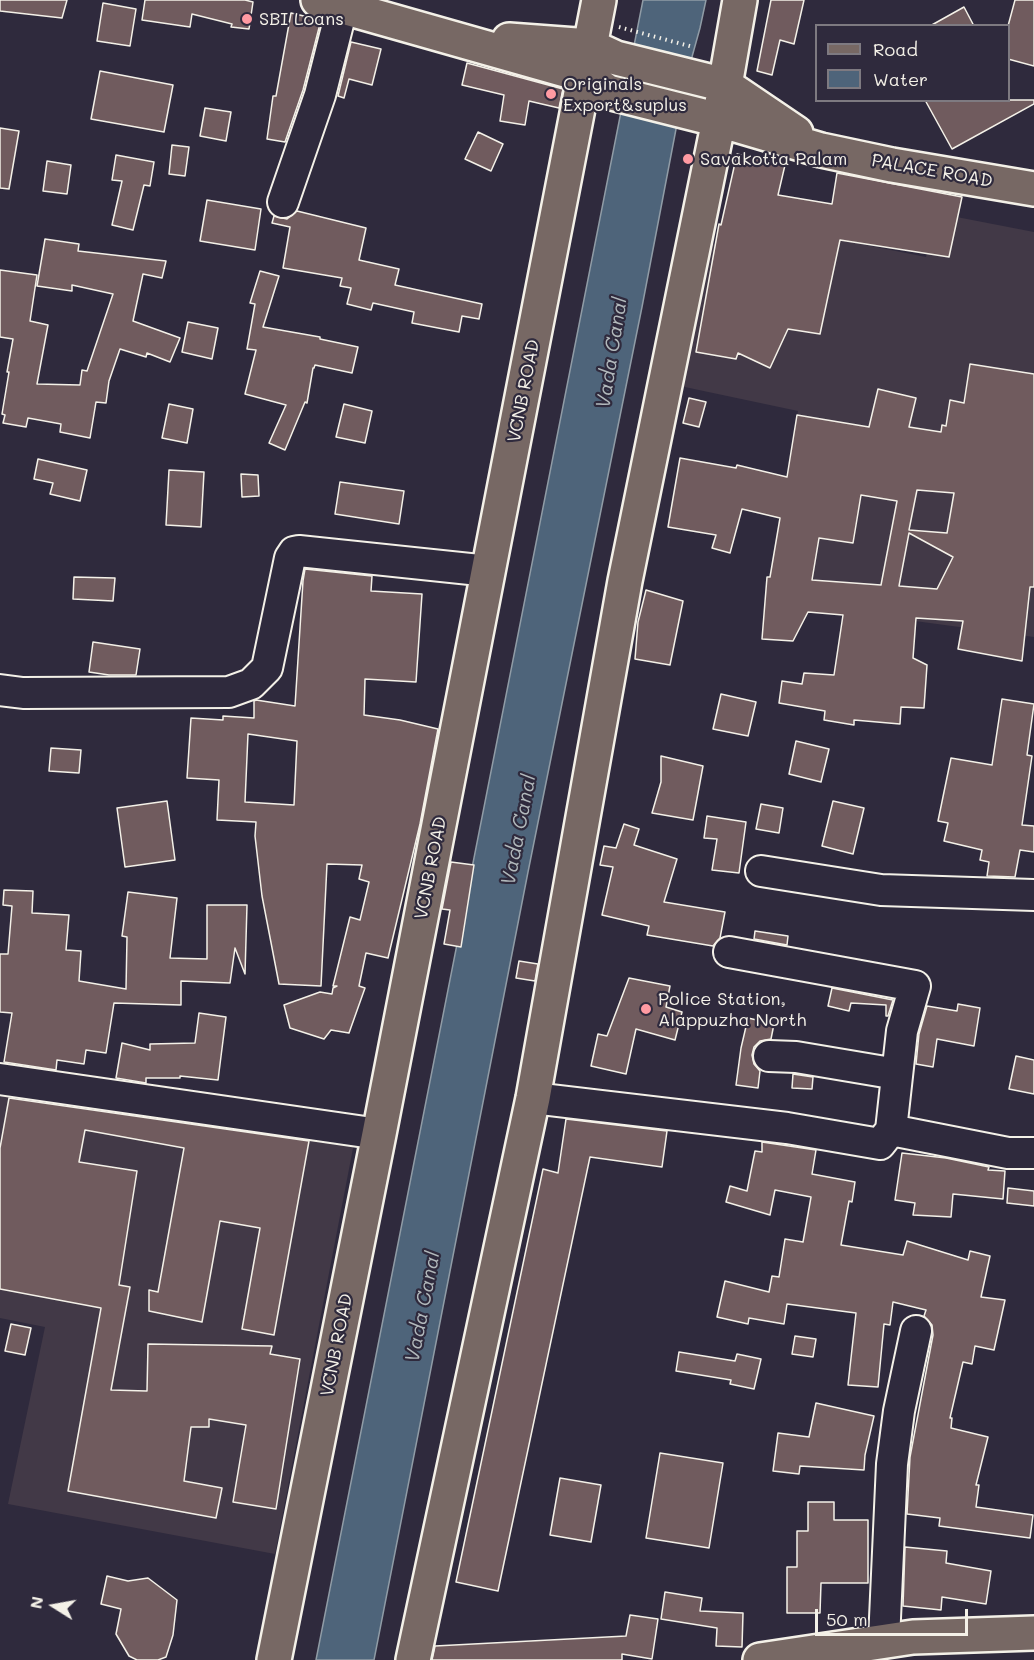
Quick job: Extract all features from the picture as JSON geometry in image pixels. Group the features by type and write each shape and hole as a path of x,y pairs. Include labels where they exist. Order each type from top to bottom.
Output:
{"main road":[{"name":"VCNB ROAD","path":"274,1660 489,571 605,60 599,0"},
{"path":"413,1660 532,1098 705,117 708,71 740,0"},
{"path":"330,4 435,34 605,60 708,71 821,150"},
{"name":"PALACE ROAD","path":"605,60 705,117 821,150 892,165 1034,189"},
{"path":"760,1660 913,1636 1034,1633"}],"street":[{"path":"283,202 320,95 330,4"},
{"path":"0,690 23,693 229,692 251,684 267,669 290,558 294,552 299,550 489,571"},
{"path":"761,871 881,890 1034,895"},
{"path":"532,1098 786,1128 880,1144 891,1130 902,1032 915,986 729,952"},
{"path":"769,1056 796,1057 897,1074"},
{"path":"0,1079 379,1134"},
{"path":"891,1130 1008,1153 1034,1153"},
{"path":"884,1640 891,1464 899,1411 916,1331"}],"path":[{"path":"605,60 708,71"}],"shaded area":[{"path":"936,213 1034,232 1034,637 766,601 798,411 680,386 709,243 755,252 760,224 926,257"},
{"path":"2,1082 354,1143 275,1554 8,1504 45,1327 0,1318 0,1099"}],"water":[{"name":"Vada Canal","path":"643,0 706,0 685,82 374,1660 316,1660"}],"building":[{"path":"0,0 67,0 62,18 0,11"},
{"path":"145,0 245,0 253,2 249,29 231,27 232,24 192,14 190,27 142,20"},
{"path":"771,0 804,0 794,44 780,40 772,75 757,71"},
{"path":"1015,0 1034,0 1034,66 1010,60 1009,24"},
{"path":"103,3 136,9 130,46 97,41"},
{"path":"964,7 973,24 934,24"},
{"path":"291,13 321,20 303,90 285,142 267,139 273,96 276,96"},
{"path":"351,42 381,49 372,85 349,79 344,98 338,96"},
{"path":"467,63 563,89 559,108 529,101 525,125 500,121 504,95 462,85"},
{"path":"100,71 173,85 164,132 91,119"},
{"path":"1034,100 1034,104 952,149 926,102"},
{"path":"205,108 231,112 226,141 200,136"},
{"path":"0,128 19,131 9,189 0,188"},
{"path":"478,132 503,144 491,171 465,159"},
{"path":"172,145 189,147 185,176 169,174"},
{"path":"737,154 785,165 778,195 832,204 837,173 962,197 949,257 840,240 820,334 788,329 770,368 738,353 736,359 696,352 719,224 721,225"},
{"path":"116,155 154,162 150,186 144,185 133,230 112,225 122,181 112,180"},
{"path":"47,161 71,165 67,194 43,191"},
{"path":"207,200 261,209 255,250 200,241"},
{"path":"297,211 366,228 359,260 399,269 395,285 482,304 479,319 462,316 459,332 412,323 414,312 373,303 371,310 347,304 351,288 340,286 342,278 283,268 290,227 272,223 274,216 287,219"},
{"path":"45,239 79,244 78,251 166,261 162,278 143,274 133,321 180,338 170,362 147,353 146,357 120,349 109,381 106,403 96,402 90,438 60,432 61,424 28,418 26,427 3,423 5,415 2,414 9,372 7,372 13,339 0,337 0,270 37,275 30,321 48,325 37,384 80,385 82,370 87,371 113,294 72,285 72,291 37,286"},
{"path":"260,271 279,276 263,327 320,337 320,339 358,347 352,373 315,365 307,403 305,402 285,450 269,443 286,405 245,394 256,350 247,349 255,304 250,303"},
{"path":"188,322 218,328 212,359 182,352"},
{"path":"970,364 1034,374 1034,587 1030,587 1022,661 958,649 963,621 916,618 913,658 927,665 924,708 901,707 900,724 854,720 854,725 824,720 825,711 779,703 782,681 802,684 804,673 834,675 843,615 808,612 793,641 762,639 767,577 770,577 780,518 742,509 730,553 712,548 716,535 668,527 680,458 736,468 737,465 787,477 797,415 869,427 878,389 916,398 909,427 941,432 942,425 946,426 950,400 964,403","holes":["917,490 954,493 947,533 909,530","861,495 897,501 881,585 812,580 819,538 853,543","909,533 953,557 937,589 899,586"]},
{"path":"689,398 706,402 699,427 683,423"},
{"path":"169,404 193,409 187,443 162,438"},
{"path":"344,404 372,411 365,443 336,437"},
{"path":"38,459 87,470 80,501 50,494 53,483 34,479"},
{"path":"169,470 204,472 201,527 166,525"},
{"path":"241,474 258,475 259,496 242,497"},
{"path":"340,482 404,491 399,524 335,514"},
{"path":"305,569 372,576 371,591 422,594 416,682 365,679 364,715 438,729 420,824 388,958 366,953 359,986 365,988 349,1033 331,1030 324,1039 290,1028 284,1005 320,992 332,994 333,988 337,986 333,986 350,917 360,920 369,882 359,879 362,865 327,864 321,986 279,984 262,896 255,836 256,822 217,820 219,780 187,778 191,718 223,720 223,716 254,718 254,701 256,700 295,706","holes":["248,734 297,741 294,805 245,802"]},
{"path":"74,577 115,578 113,601 73,599"},
{"path":"646,590 683,601 670,665 635,659 638,622"},
{"path":"93,642 140,649 136,675 89,672"},
{"path":"721,694 756,702 748,736 713,729"},
{"path":"1002,699 1034,704 1027,755 1032,756 1022,825 1034,826 1034,852 1020,850 1015,877 987,876 989,862 980,860 982,850 944,841 948,823 938,821 951,758 992,765"},
{"path":"796,741 829,749 821,782 789,774"},
{"path":"51,748 81,750 79,773 49,771"},
{"path":"661,756 703,766 693,820 652,813 661,782"},
{"path":"167,801 175,860 125,867 117,808"},
{"path":"833,801 864,808 853,854 822,846"},
{"path":"761,804 783,808 779,833 756,829"},
{"path":"707,816 746,822 739,873 712,870 717,839 704,838"},
{"path":"624,824 639,829 634,845 677,859 664,902 725,912 720,938 713,946 647,935 649,926 602,915 613,867 600,865 604,846 616,848"},
{"path":"451,862 474,865 461,947 444,944 450,910 442,909"},
{"path":"4,890 33,891 32,913 69,915 66,950 81,951 79,981 126,989 127,937 122,936 128,892 177,898 170,958 207,959 207,905 247,905 245,974 235,948 230,983 181,981 181,1005 114,1003 106,1053 86,1050 84,1064 57,1060 56,1070 4,1062 12,1013 0,1012 0,954 8,954 12,906 3,905"},
{"path":"755,931 788,936 787,945 754,939"},
{"path":"519,961 538,964 535,981 516,978"},
{"name":"Police Station, Alappuzha North","path":"629,978 670,986 666,1007 682,1012 675,1040 636,1029 626,1074 591,1066 598,1034 607,1036"},
{"path":"832,988 893,1000 888,1016 886,1016 886,1005 851,1003 849,1011 828,1006"},
{"path":"958,1004 980,1008 974,1046 937,1039 933,1067 916,1064 919,1034 927,1006 957,1011"},
{"path":"199,1013 226,1017 218,1080 180,1076 180,1078 146,1078 146,1083 116,1078 122,1043 150,1050 150,1044 195,1043"},
{"path":"748,1018 774,1024 771,1039 760,1041 754,1047 752,1055 754,1064 760,1071 758,1088 736,1085"},
{"path":"1016,1056 1034,1060 1034,1094 1009,1089"},
{"path":"793,1074 813,1077 812,1089 792,1088"},
{"path":"9,1098 309,1141 274,1335 242,1329 260,1228 220,1221 202,1322 149,1311 149,1290 158,1292 184,1148 85,1130 79,1162 137,1171 119,1285 130,1287 111,1390 147,1391 148,1344 272,1346 270,1354 300,1359 276,1509 233,1502 246,1425 209,1419 209,1427 191,1427 184,1481 222,1488 216,1518 68,1491 101,1308 0,1289 0,1148"},
{"path":"566,1119 667,1131 662,1167 590,1157 498,1591 456,1582 543,1169 558,1173"},
{"path":"762,1142 816,1150 812,1174 855,1182 841,1245 903,1255 907,1241 968,1260 970,1251 990,1256 981,1297 1005,1300 994,1350 975,1346 972,1364 963,1362 950,1418 952,1418 951,1428 988,1437 976,1485 979,1485 976,1507 1033,1515 1030,1538 939,1526 940,1518 907,1514 910,1457 933,1335 932,1325 924,1316 926,1310 893,1302 890,1325 884,1324 878,1387 848,1385 856,1313 787,1304 784,1324 749,1318 748,1324 717,1317 725,1281 769,1292 772,1276 779,1277 785,1239 803,1242 811,1197 775,1190 770,1215 726,1202 730,1186 747,1191 755,1151 762,1152"},
{"path":"902,1153 946,1158 989,1167 988,1170 1005,1171 1003,1199 953,1194 951,1217 913,1215 915,1203 895,1200"},
{"path":"1008,1188 1034,1191 1034,1206 1007,1203"},
{"path":"11,1324 31,1328 25,1355 5,1351"},
{"path":"795,1336 816,1339 813,1357 792,1354"},
{"path":"679,1352 735,1361 737,1354 761,1359 754,1389 730,1384 731,1380 676,1371"},
{"path":"816,1403 874,1416 864,1470 800,1466 799,1474 773,1471 778,1433 809,1437"},
{"path":"660,1453 723,1463 709,1548 646,1538"},
{"path":"560,1478 601,1485 591,1542 550,1535"},
{"path":"808,1502 834,1502 834,1520 868,1520 868,1583 821,1583 820,1613 787,1613 787,1567 797,1567 797,1531 808,1531"},
{"path":"905,1547 947,1551 946,1563 991,1571 986,1604 942,1597 941,1610 903,1606"},
{"path":"107,1576 128,1581 148,1578 177,1600 173,1635 166,1657 158,1660 137,1660 129,1656 116,1634 121,1609 101,1604"},
{"path":"665,1592 702,1598 700,1611 743,1613 742,1647 716,1646 717,1628 661,1619"},
{"path":"630,1615 658,1619 652,1659 622,1654 622,1660 432,1660 435,1646 626,1636"}],"place":[{"name":"SBI Loans","path":"247,19"},
{"name":"Originals Export&suplus","path":"551,94"},
{"name":"Savakotta Palam","path":"688,159"},
{"name":"Police Station, Alappuzha North","path":"646,1009"}]}
